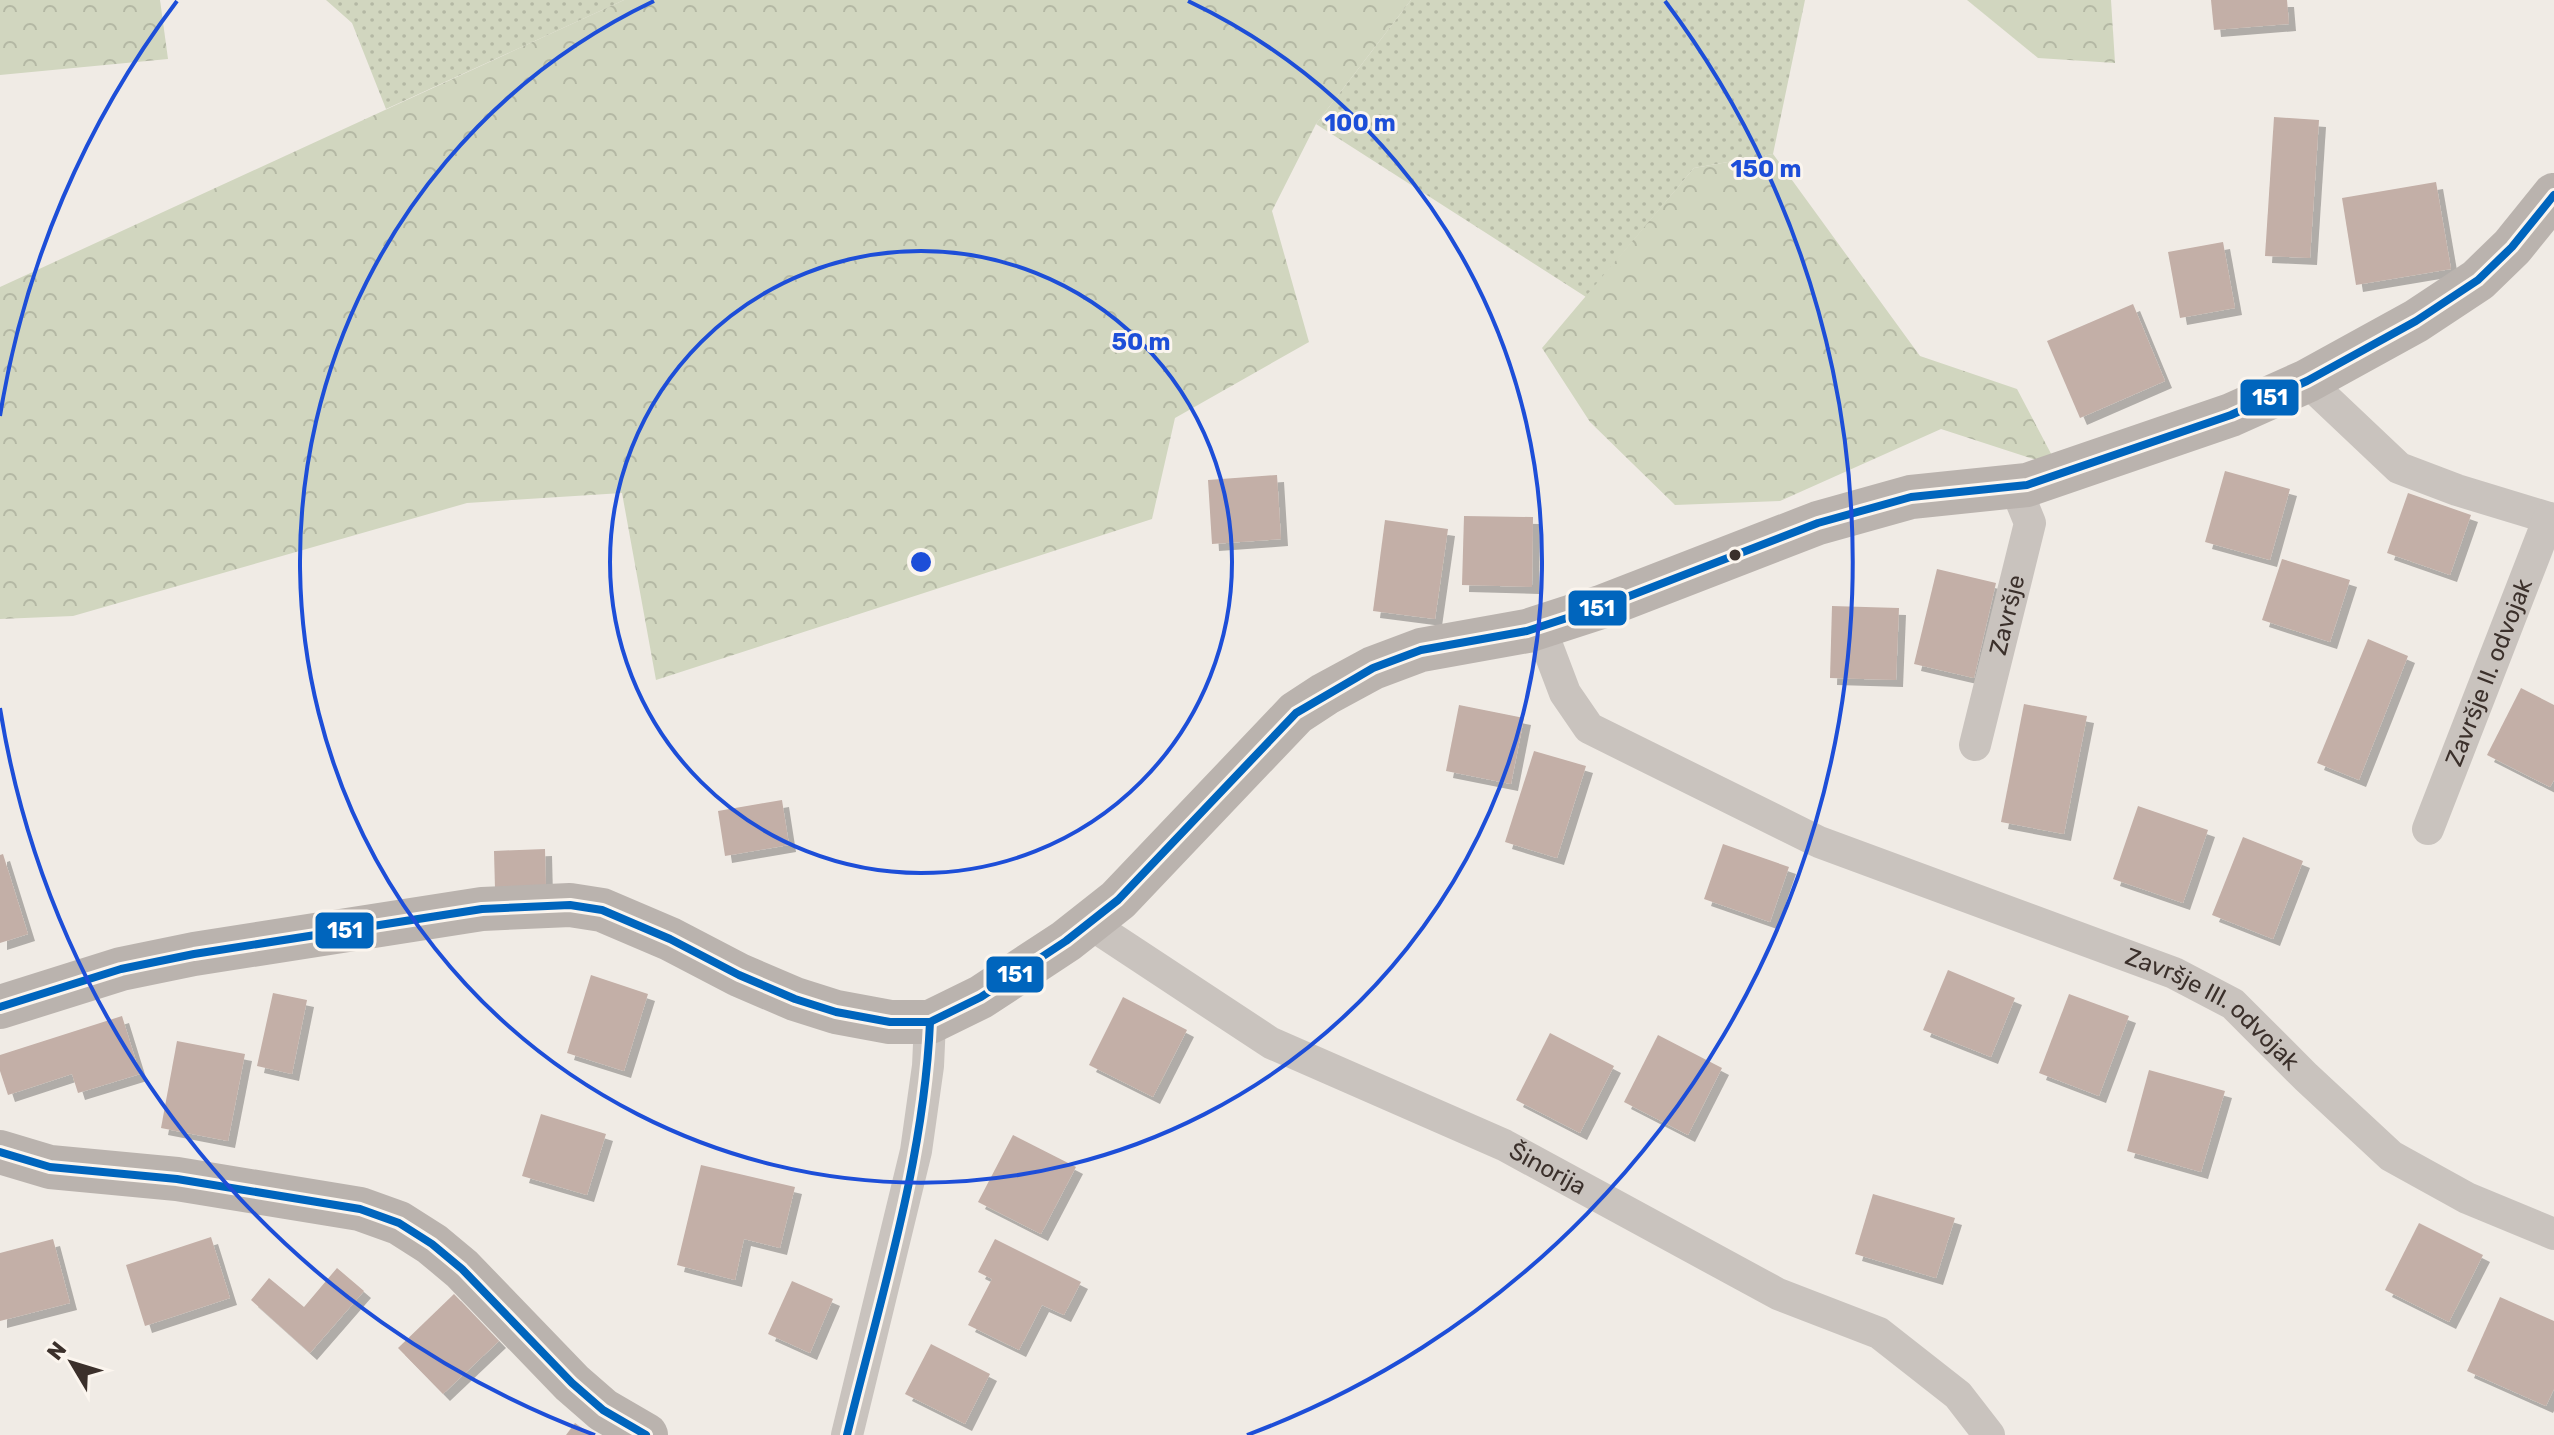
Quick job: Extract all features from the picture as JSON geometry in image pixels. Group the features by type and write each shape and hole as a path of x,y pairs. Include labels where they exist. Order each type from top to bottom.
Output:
{"street":[{"path":"0,1007 121,969 194,954 482,909 570,905 602,910 795,999 836,1012 890,1022 930,1022 981,997 1118,900 1296,713 1373,668 1421,650 1540,627 1601,607 1818,523 1911,497 2027,485 2231,415 2307,381 2416,321 2478,280 2512,247 2554,195"},
{"name":"Završje II. odvojak","path":"2307,381 2399,468 2552,520 2428,829"},
{"name":"Završje","path":"1975,745 2030,523 2015,486"},
{"name":"Završje III. odvojak","path":"1540,627 1565,693 1589,728 1819,842 2174,973 2198,985 2233,1004 2391,1156 2467,1198 2554,1234"},
{"name":"Šinorija","path":"1089,923 1271,1043 1504,1145 1778,1294 1879,1333 1958,1395 1989,1435"},
{"path":"847,1435 916,1151 928,1066 930,1022"},
{"path":"0,1152 50,1167 177,1179 360,1209 399,1223 432,1244 462,1269 572,1383 593,1401 646,1435"}],"green space":[{"path":"0,0 160,0 168,59 0,75"},
{"path":"326,0 624,0 386,109 352,23"},
{"path":"624,0 1411,0 1316,124 1272,211 1309,342 1175,418 1152,519 656,680 622,493 467,503 73,616 0,619 0,287"},
{"path":"1411,0 1805,0 1773,154 1694,168 1586,297 1316,124"},
{"path":"1967,0 2111,0 2115,63 2038,58"},
{"path":"1773,154 1920,356 2017,389 2058,467 1941,429 1780,501 1675,505 1590,422 1542,348 1694,168"}],"building":[{"path":"2211,0 2287,0 2289,24 2214,30"},
{"path":"2274,117 2319,120 2310,258 2265,256"},
{"path":"2436,182 2451,269 2356,285 2342,198"},
{"path":"2223,242 2235,308 2180,318 2168,252"},
{"path":"2133,304 2165,381 2080,418 2047,341"},
{"path":"2225,471 2290,489 2270,560 2205,542"},
{"path":"1277,475 1281,539 1212,544 1208,480"},
{"path":"2408,493 2471,515 2450,575 2387,553"},
{"path":"1464,516 1533,517 1532,587 1462,585"},
{"path":"1385,520 1448,529 1435,619 1373,611"},
{"path":"2282,559 2350,580 2330,642 2262,620"},
{"path":"1937,569 1996,583 1974,678 1914,664"},
{"path":"1832,606 1899,608 1896,680 1830,678"},
{"path":"2368,639 2408,656 2359,780 2317,763"},
{"path":"2521,688 2554,705 2554,780 2550,787 2487,755"},
{"path":"2024,704 2087,716 2064,834 2001,822"},
{"path":"1459,705 1524,718 1511,784 1446,771"},
{"path":"1534,751 1586,766 1557,858 1505,842"},
{"path":"782,800 789,845 725,856 718,811"},
{"path":"2138,806 2208,830 2183,903 2113,879"},
{"path":"2243,837 2303,861 2273,939 2212,915"},
{"path":"1723,844 1789,867 1770,922 1704,899"},
{"path":"545,849 546,889 495,889 494,851"},
{"path":"3,854 28,934 0,943 0,855"},
{"path":"1948,970 2015,998 1991,1057 1923,1030"},
{"path":"591,975 648,994 624,1071 567,1053"},
{"path":"273,993 307,1000 292,1074 257,1066"},
{"path":"2069,994 2129,1016 2099,1096 2039,1073"},
{"path":"1123,997 1187,1030 1153,1097 1089,1065"},
{"path":"122,1016 140,1074 78,1093 72,1074 8,1095 0,1071 0,1055"},
{"path":"1550,1033 1614,1066 1580,1133 1516,1100"},
{"path":"1658,1035 1722,1068 1688,1135 1624,1102"},
{"path":"177,1041 245,1054 228,1141 161,1128"},
{"path":"2149,1070 2225,1091 2201,1172 2127,1151"},
{"path":"541,1114 606,1134 587,1195 522,1176"},
{"path":"1013,1135 1076,1167 1041,1234 978,1202"},
{"path":"701,1165 795,1187 780,1248 744,1239 735,1280 677,1265"},
{"path":"1873,1194 1955,1218 1936,1278 1855,1254"},
{"path":"2419,1223 2483,1255 2449,1322 2385,1290"},
{"path":"211,1237 230,1298 145,1326 126,1265"},
{"path":"53,1239 70,1303 0,1321 0,1253"},
{"path":"995,1239 1081,1282 1064,1315 1042,1305 1019,1350 968,1325 992,1279 978,1272"},
{"path":"337,1268 364,1291 310,1353 251,1300 269,1278 304,1307"},
{"path":"792,1281 833,1299 810,1353 768,1334"},
{"path":"454,1294 499,1341 443,1394 398,1348"},
{"path":"2500,1297 2554,1321 2554,1389 2546,1406 2467,1371"},
{"path":"931,1344 990,1374 965,1424 905,1394"},
{"path":"575,1423 592,1435 566,1435"}],"transit line":[{"name":"151","path":"0,1007 121,969 194,954 482,909 570,905 602,910 795,999 836,1012 890,1022 930,1022 981,997 1066,941 1118,900 1296,713 1373,668 1421,650 1527,631 1601,607 1818,523 1911,497 2027,485 2231,415 2307,381 2416,321 2478,280 2512,247 2554,195"},
{"name":"151","path":"847,1435 910,1178 926,1074 930,1022"},
{"name":"151","path":"0,1152 50,1167 177,1179 360,1209 399,1223 432,1244 462,1269 572,1383 603,1410 646,1435"}]}
